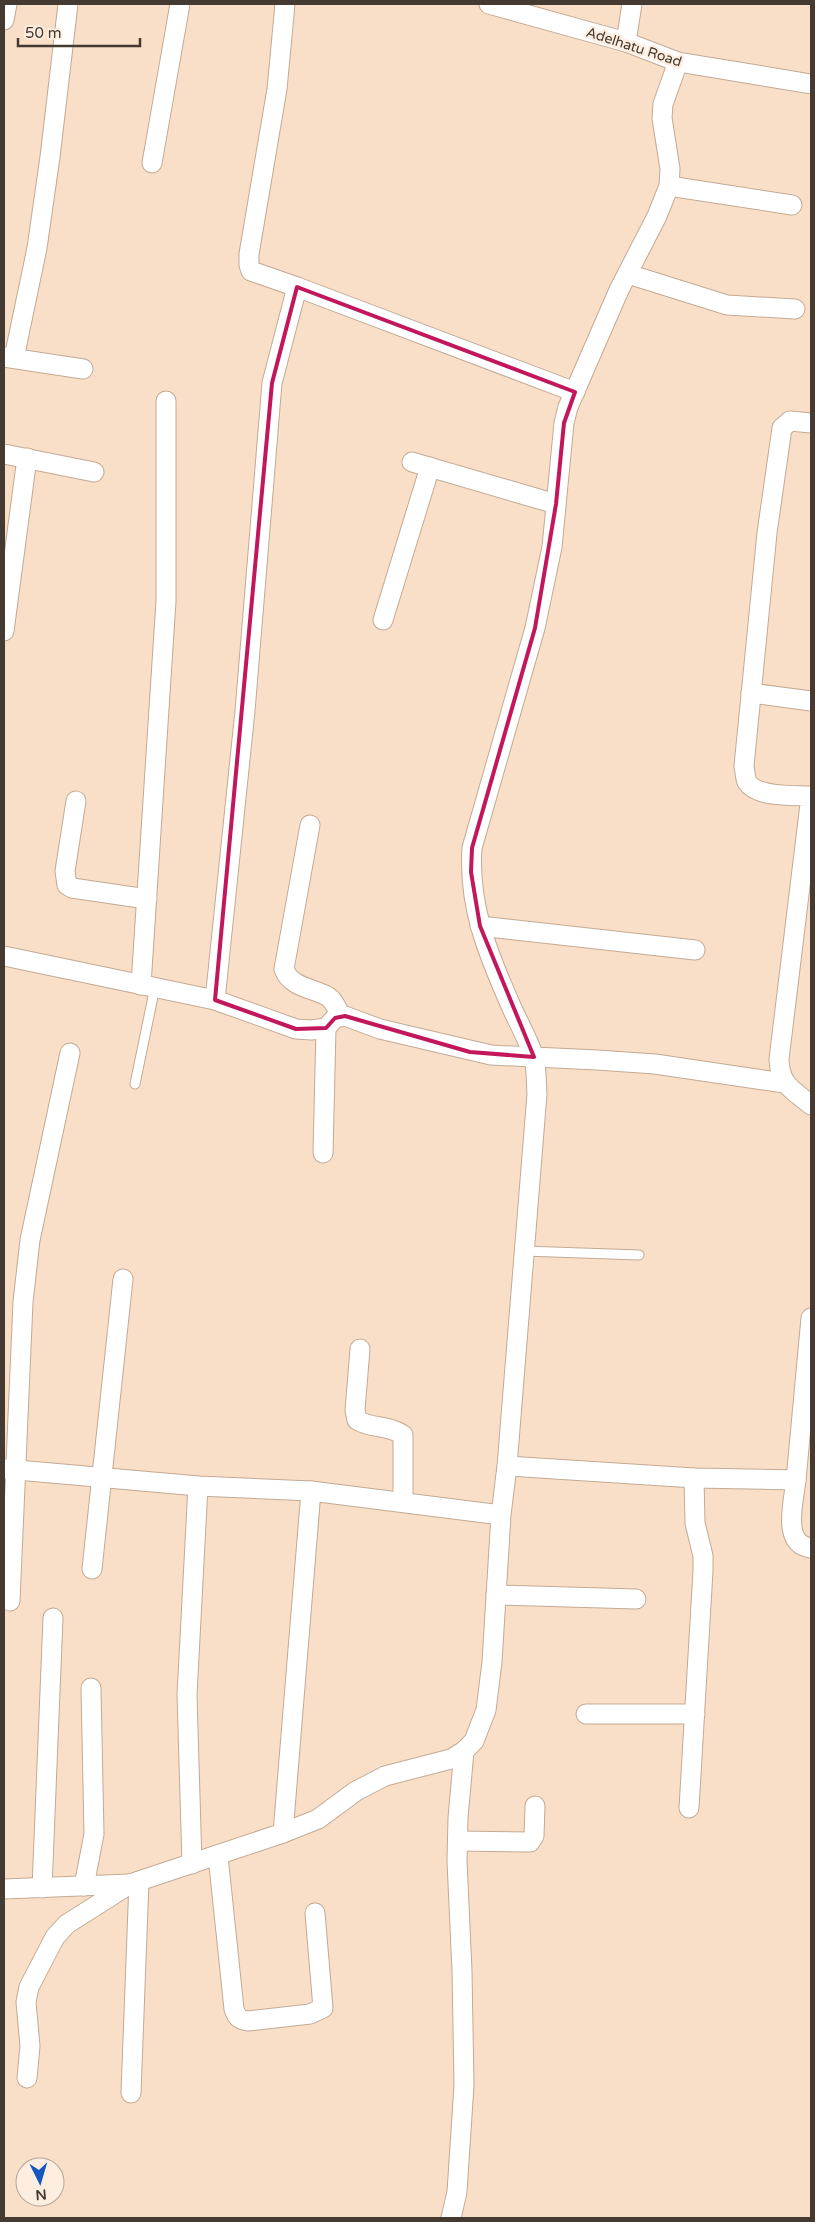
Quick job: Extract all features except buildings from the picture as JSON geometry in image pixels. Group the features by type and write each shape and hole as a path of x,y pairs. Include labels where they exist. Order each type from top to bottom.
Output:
{"street":[{"path":"4,20 7,4"},
{"path":"68,4 37,248 9,358 83,369"},
{"path":"152,164 180,4"},
{"path":"285,4 277,89 248,254 248,265 251,271 297,286 575,392"},
{"path":"626,42 632,4"},
{"name":"Adelhatu Road","path":"500,5 626,42 678,62 811,84"},
{"path":"27,2078 30,2046 26,2002 30,1987 48,1949 55,1937 67,1924 134,1883 218,1856 318,1819 356,1791 386,1776 451,1759 464,1751 474,1741 486,1710 492,1662 501,1515 507,1466 536,1094 534,1057 500,982 480,926 473,898 472,848 535,628 552,547 564,423 575,392 628,274 664,202 669,186 670,169 662,118 662,104 678,62"},
{"path":"669,186 792,205"},
{"path":"628,274 727,305 795,309"},
{"path":"215,1000 245,711 272,383 297,286"},
{"path":"148,986 147,899 166,600 166,401"},
{"path":"811,423 790,421 782,428 767,533 744,766 746,781 761,793 811,796 779,1059 779,1071 784,1083 811,1106"},
{"path":"4,454 94,472"},
{"path":"4,631 26,458"},
{"path":"383,620 421,465 556,504"},
{"path":"751,693 811,701"},
{"path":"76,801 65,871 67,885 72,888 147,899"},
{"path":"310,825 284,969 286,975 293,982 328,997 333,1022 323,1153"},
{"path":"480,926 695,950"},
{"path":"4,956 215,1000 296,1029 311,1030 333,1022 368,1026 491,1056 656,1064 784,1083"},
{"path":"10,1600 10,1470 23,1302 30,1240 70,1053"},
{"path":"92,1569 124,1279"},
{"path":"811,1318 791,1530 796,1542 803,1547 811,1548"},
{"path":"360,1349 355,1410 357,1420 364,1425 397,1431 403,1435 403,1502"},
{"path":"507,1466 694,1478 796,1480"},
{"path":"10,1470 198,1486 311,1491 501,1515"},
{"path":"690,1808 703,1571 703,1556 695,1523 694,1478"},
{"path":"192,1864 187,1695 198,1486"},
{"path":"283,1833 311,1491"},
{"path":"496,1596 636,1599"},
{"path":"42,1888 53,1618"},
{"path":"84,1886 94,1834 90,1688"},
{"path":"586,1714 695,1714"},
{"path":"451,2218 457,2192 464,2086 458,1841 464,1751"},
{"path":"458,1841 530,1842 534,1836 535,1806"},
{"path":"218,1856 234,2010 236,2017 240,2020 248,2021 310,2014 323,2008 315,1913"},
{"path":"4,1889 134,1883"},
{"path":"132,2093 134,1883"}],"lane":[{"path":"135,1084 148,986"},
{"path":"524,1251 639,1255"}],"highlighted area":[{"path":"297,287 575,392 564,423 556,504 535,628 472,848 471,872 480,926 534,1057 470,1052 345,1016 335,1018 326,1028 296,1029 215,1000 272,383"}]}
